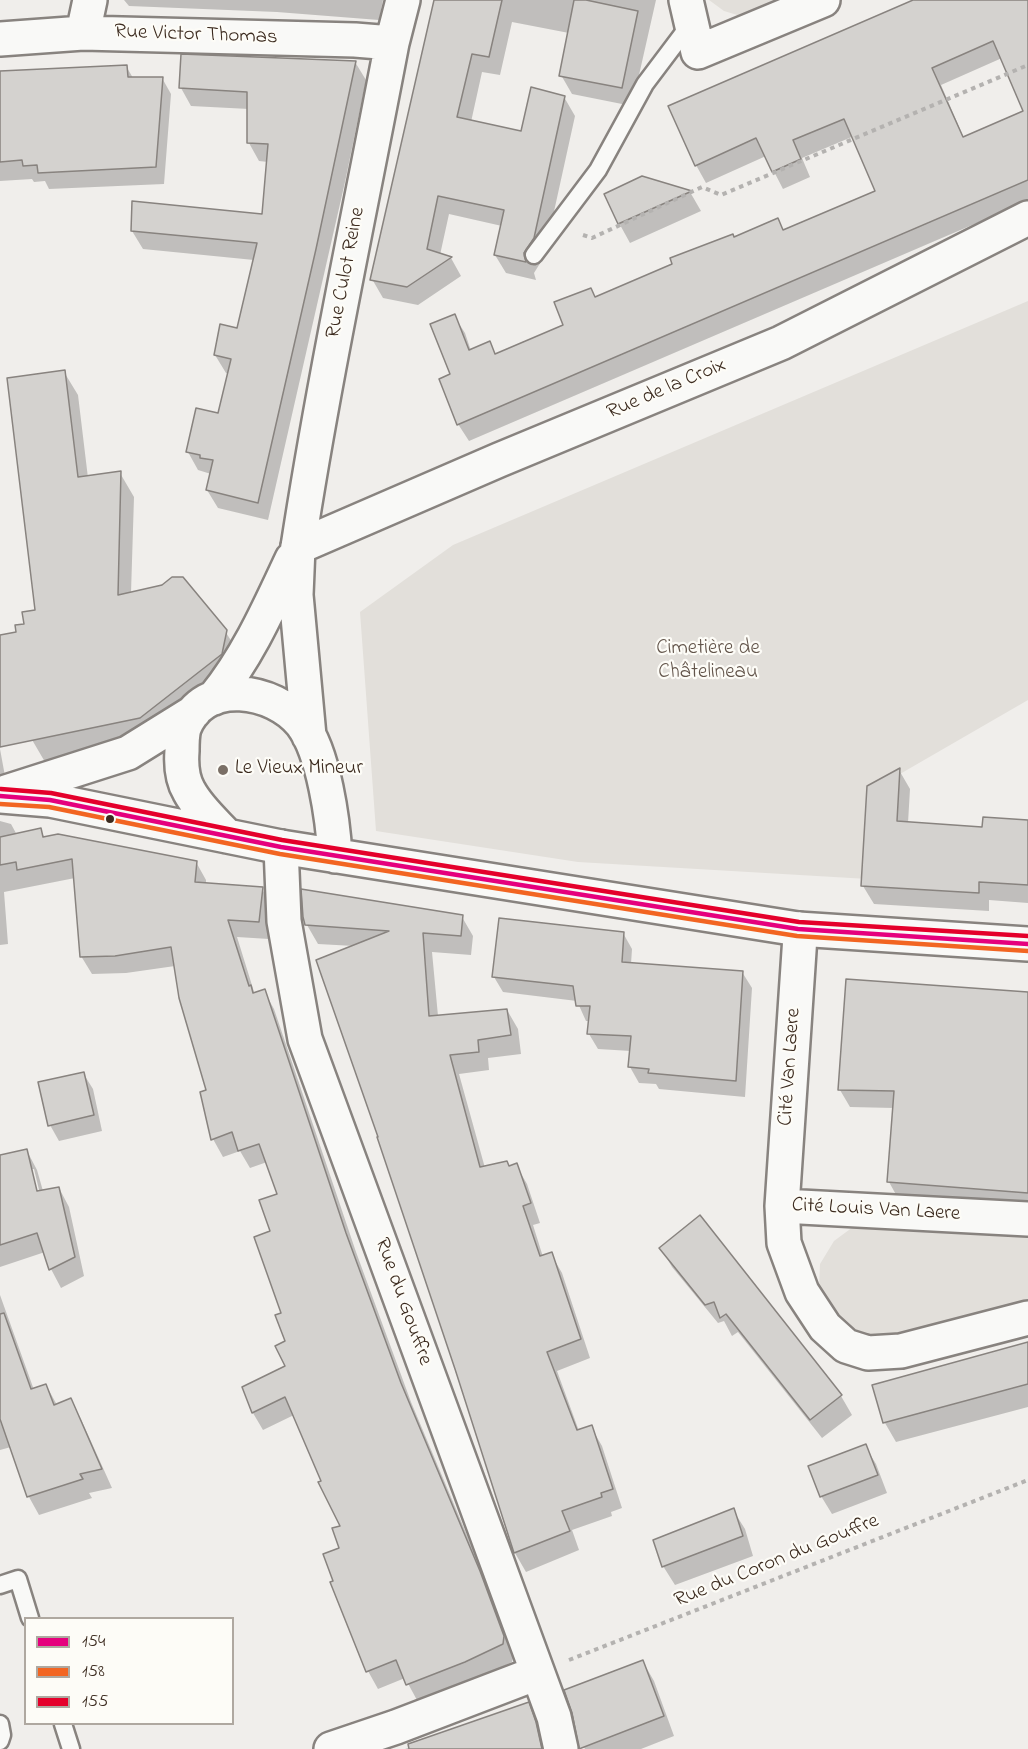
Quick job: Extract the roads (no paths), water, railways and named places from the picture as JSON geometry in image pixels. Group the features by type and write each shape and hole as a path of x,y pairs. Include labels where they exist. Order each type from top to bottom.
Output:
{"street":[{"path":"83,33 90,0"},
{"name":"Rue Culot Reine","path":"298,547 318,426 392,43 403,0"},
{"path":"689,11 698,52 822,0"},
{"name":"Rue Victor Thomas","path":"0,39 83,33 355,40 392,43"},
{"name":"Rue de la Croix","path":"298,547 781,343 1028,218"},
{"path":"227,836 197,803 185,782 181,762 184,729 248,650 298,547"},
{"path":"298,547 296,595 309,736"},
{"path":"0,795 128,753 204,705 231,693 268,699 281,705 293,715 309,736 318,759 333,824 335,856"},
{"path":"0,795 50,800 281,847 798,929 1028,944"},
{"name":"Rue du Gouffre","path":"281,847 284,921 305,1039 554,1717 561,1749"},
{"name":"Cité Van Laere","path":"782,1206 800,936 798,929"},
{"name":"Cité Louis Van Laere","path":"1028,1219 782,1206 784,1243 802,1292 825,1327 846,1346 868,1353 901,1351 1028,1318"},
{"path":"331,1749 396,1727 537,1672"}],"lane":[{"path":"534,255 598,170 645,84 689,11"},
{"path":"0,1585 18,1579 30,1617"},
{"path":"0,1724 2,1735 0,1741"},
{"path":"63,1725 71,1749"}],"place":[{"name":"Le Vieux Mineur","path":"223,770"}],"park label":[{"name":"Cimetière de Châtelineau","path":"708,662"}]}
